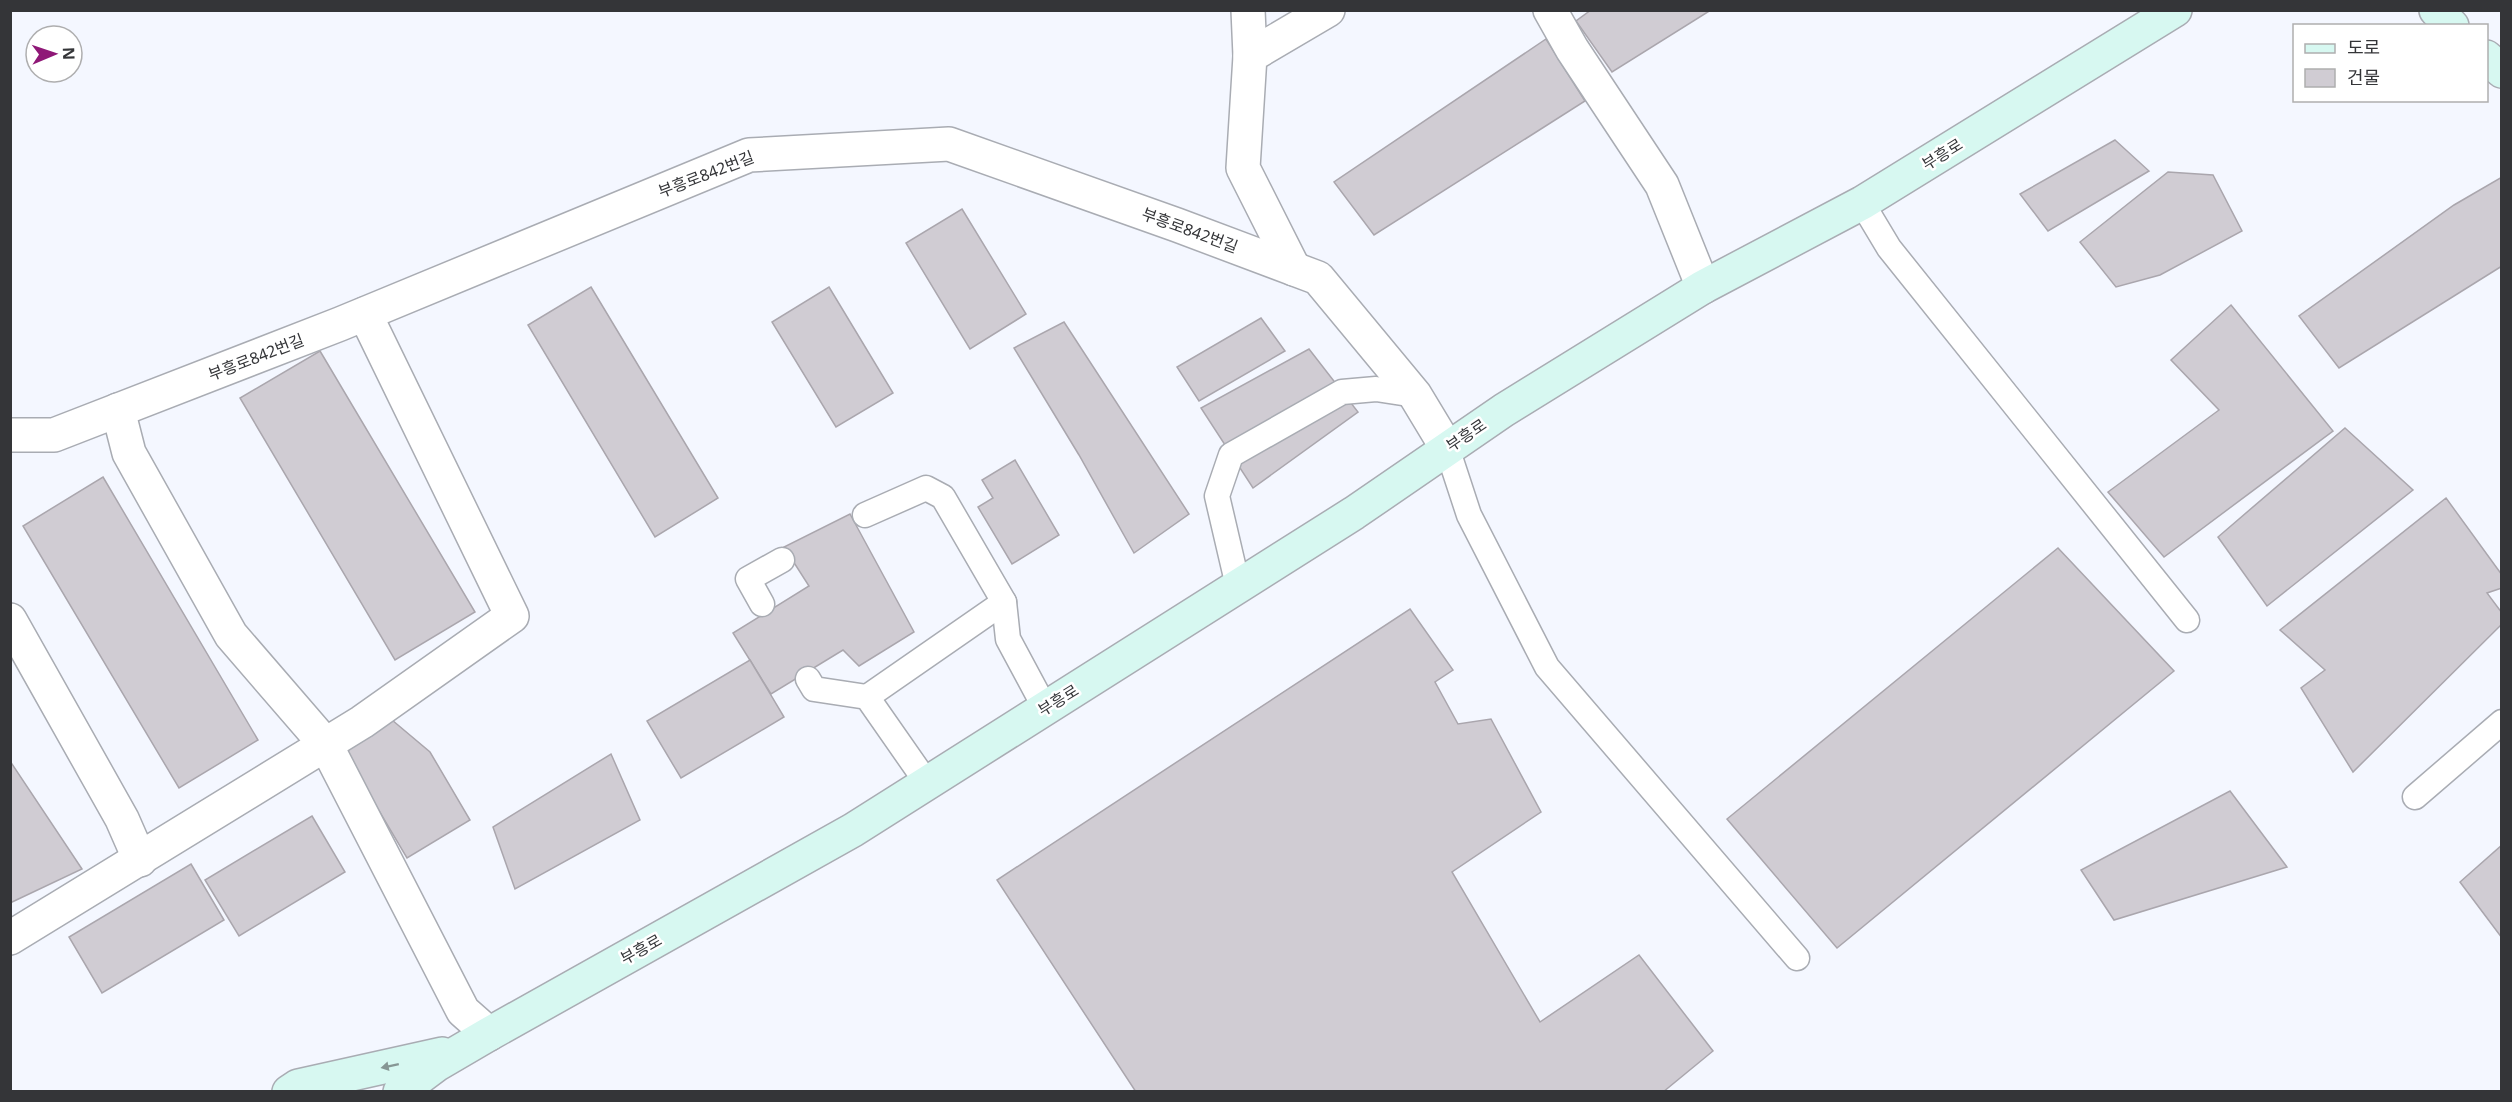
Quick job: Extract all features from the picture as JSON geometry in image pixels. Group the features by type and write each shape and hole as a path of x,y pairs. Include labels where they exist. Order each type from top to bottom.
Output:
{"main road":[{"name":"부흥로","path":"400,1092 428,1078 478,1041 853,830 1354,513 1504,410 1703,288 1862,204 2175,10"},
{"path":"2436,10 2450,24"},
{"path":"2488,58 2502,71"},
{"path":"289,1092 298,1086 478,1041"}],"street":[{"path":"1248,10 1250,56 1243,168 1294,269"},
{"path":"1250,56 1328,10"},
{"path":"1550,10 1572,50 1662,185 1703,288"},
{"name":"부흥로842번길","path":"10,435 54,435 365,314 749,154 949,144 1318,278 1415,395 1447,448"},
{"path":"10,938 326,744 512,616 365,314"},
{"path":"118,410 129,453 231,635 326,744 478,1041"},
{"path":"10,620 122,819 140,860"}],"lane":[{"path":"1862,204 1889,248 2187,620"},
{"path":"1238,586 1216,495 1231,455 1342,392 1376,390 1415,395"},
{"path":"1447,448 1469,515 1547,667 1797,958"},
{"path":"865,515 926,488 943,497 1004,602 1008,639 1046,708"},
{"path":"762,604 748,579 782,560"},
{"path":"808,679 814,689 867,697 1004,602"},
{"path":"867,697 927,783"},
{"path":"2415,797 2502,722"}],"building":[{"path":"1591,10 1711,10 1612,72 1576,21"},
{"path":"1546,39 1585,101 1374,235 1334,182"},
{"path":"2115,140 2149,171 2048,231 2020,194"},
{"path":"2168,172 2213,175 2242,231 2160,275 2116,287 2080,242"},
{"path":"2502,177 2502,266 2339,368 2299,316 2454,205"},
{"path":"962,209 1026,314 970,349 906,243"},
{"path":"591,287 718,498 655,537 528,325"},
{"path":"829,287 893,393 836,427 772,322"},
{"path":"2231,305 2333,431 2164,557 2108,492 2219,410 2171,360"},
{"path":"1261,318 1285,351 1199,401 1177,367"},
{"path":"1064,322 1189,514 1134,553 1079,455 1014,348"},
{"path":"1309,349 1358,412 1253,488 1201,408"},
{"path":"320,351 475,612 395,660 240,398"},
{"path":"2345,428 2413,490 2267,606 2218,537"},
{"path":"1015,460 1059,535 1012,564 978,507 993,498 982,480"},
{"path":"103,477 258,740 179,788 23,526"},
{"path":"2446,498 2502,575 2502,588 2487,593 2502,613 2502,624 2353,772 2301,688 2325,670 2280,630"},
{"path":"850,514 914,632 859,666 843,650 771,694 733,633 809,586 784,547"},
{"path":"2058,548 2174,671 1837,948 1727,819"},
{"path":"1410,609 1453,670 1435,682 1458,724 1491,719 1541,812 1452,872 1540,1022 1639,955 1713,1051 1663,1092 1136,1092 997,880"},
{"path":"750,660 784,717 681,778 647,721"},
{"path":"392,720 430,752 470,820 407,858 343,750"},
{"path":"611,754 640,820 515,889 493,827"},
{"path":"10,761 82,869 10,903"},
{"path":"2230,791 2287,867 2114,920 2081,870"},
{"path":"312,816 345,872 239,936 205,880"},
{"path":"2502,845 2502,938 2460,882"},
{"path":"191,864 224,920 102,993 69,937"}]}
